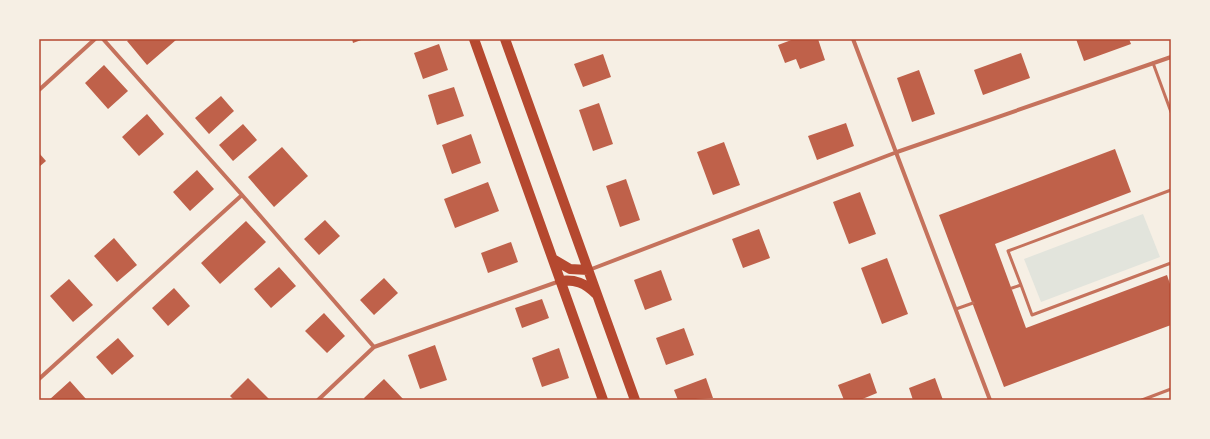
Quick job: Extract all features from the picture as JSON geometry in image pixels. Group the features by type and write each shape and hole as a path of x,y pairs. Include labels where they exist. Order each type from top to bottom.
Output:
{"main road":[{"path":"474,39 603,400"},
{"path":"505,39 635,400"},
{"path":"553,259 570,269 588,270"},
{"path":"560,281 579,282 589,287 597,295"}],"street":[{"path":"39,90 95,39"},
{"path":"103,39 242,195 374,347"},
{"path":"853,39 990,400"},
{"path":"588,270 897,152 1171,57"},
{"path":"39,379 242,195"},
{"path":"318,400 374,347 560,281"}],"lane":[{"path":"1154,63 1171,112"},
{"path":"1171,190 1008,251 1032,315 1171,263"},
{"path":"1012,288 1021,285"},
{"path":"956,309 973,303"},
{"path":"1142,400 1171,389"}],"shaded area":[{"path":"1143,214 1160,257 1041,302 1024,259"}],"building":[{"path":"130,39 176,40 147,65 127,41"},
{"path":"352,39 364,39 353,43"},
{"path":"794,39 818,39 825,60 800,69 796,59 785,63 778,45"},
{"path":"1076,39 1129,39 1131,44 1084,61"},
{"path":"439,44 448,70 423,79 414,53"},
{"path":"1021,53 1030,78 983,95 974,70"},
{"path":"603,54 611,77 583,87 574,64"},
{"path":"104,65 128,91 108,109 85,83"},
{"path":"919,70 935,114 912,122 897,78"},
{"path":"454,87 464,116 437,125 428,95"},
{"path":"221,96 234,111 209,134 195,118"},
{"path":"599,103 613,144 593,151 579,110"},
{"path":"147,114 164,134 139,156 122,137"},
{"path":"846,123 854,146 817,160 808,136"},
{"path":"243,124 257,140 233,161 219,145"},
{"path":"471,134 481,163 452,174 442,145"},
{"path":"724,142 740,185 713,195 697,152"},
{"path":"282,147 308,176 274,207 248,177"},
{"path":"1115,149 1131,192 995,244 1026,328 1167,275 1171,287 1171,325 1004,387 939,215"},
{"path":"39,153 46,161 39,167"},
{"path":"197,170 214,189 190,211 173,192"},
{"path":"626,179 640,220 620,227 606,186"},
{"path":"488,182 499,211 455,228 444,199"},
{"path":"860,192 876,234 849,244 833,202"},
{"path":"325,220 340,236 319,255 304,239"},
{"path":"246,221 266,242 220,284 201,263"},
{"path":"759,229 770,258 743,268 732,239"},
{"path":"114,238 137,265 117,282 94,256"},
{"path":"511,242 518,262 488,273 481,253"},
{"path":"887,258 908,314 882,324 861,268"},
{"path":"279,267 296,286 271,308 254,289"},
{"path":"661,270 672,300 645,310 634,280"},
{"path":"384,278 398,293 374,315 360,300"},
{"path":"69,279 93,305 73,322 50,296"},
{"path":"174,288 190,306 168,326 152,308"},
{"path":"542,299 549,318 522,328 515,308"},
{"path":"324,313 345,336 327,353 305,331"},
{"path":"684,328 694,355 666,365 656,338"},
{"path":"118,338 134,356 112,375 96,357"},
{"path":"435,345 447,380 420,389 408,355"},
{"path":"559,348 569,378 542,387 532,358"},
{"path":"870,373 877,393 860,400 844,400 838,385"},
{"path":"248,378 270,400 234,400 230,396"},
{"path":"706,378 713,398 678,400 674,390"},
{"path":"935,378 943,400 913,400 909,388"},
{"path":"384,379 404,400 365,400 364,398"},
{"path":"70,381 86,399 49,400"}]}
